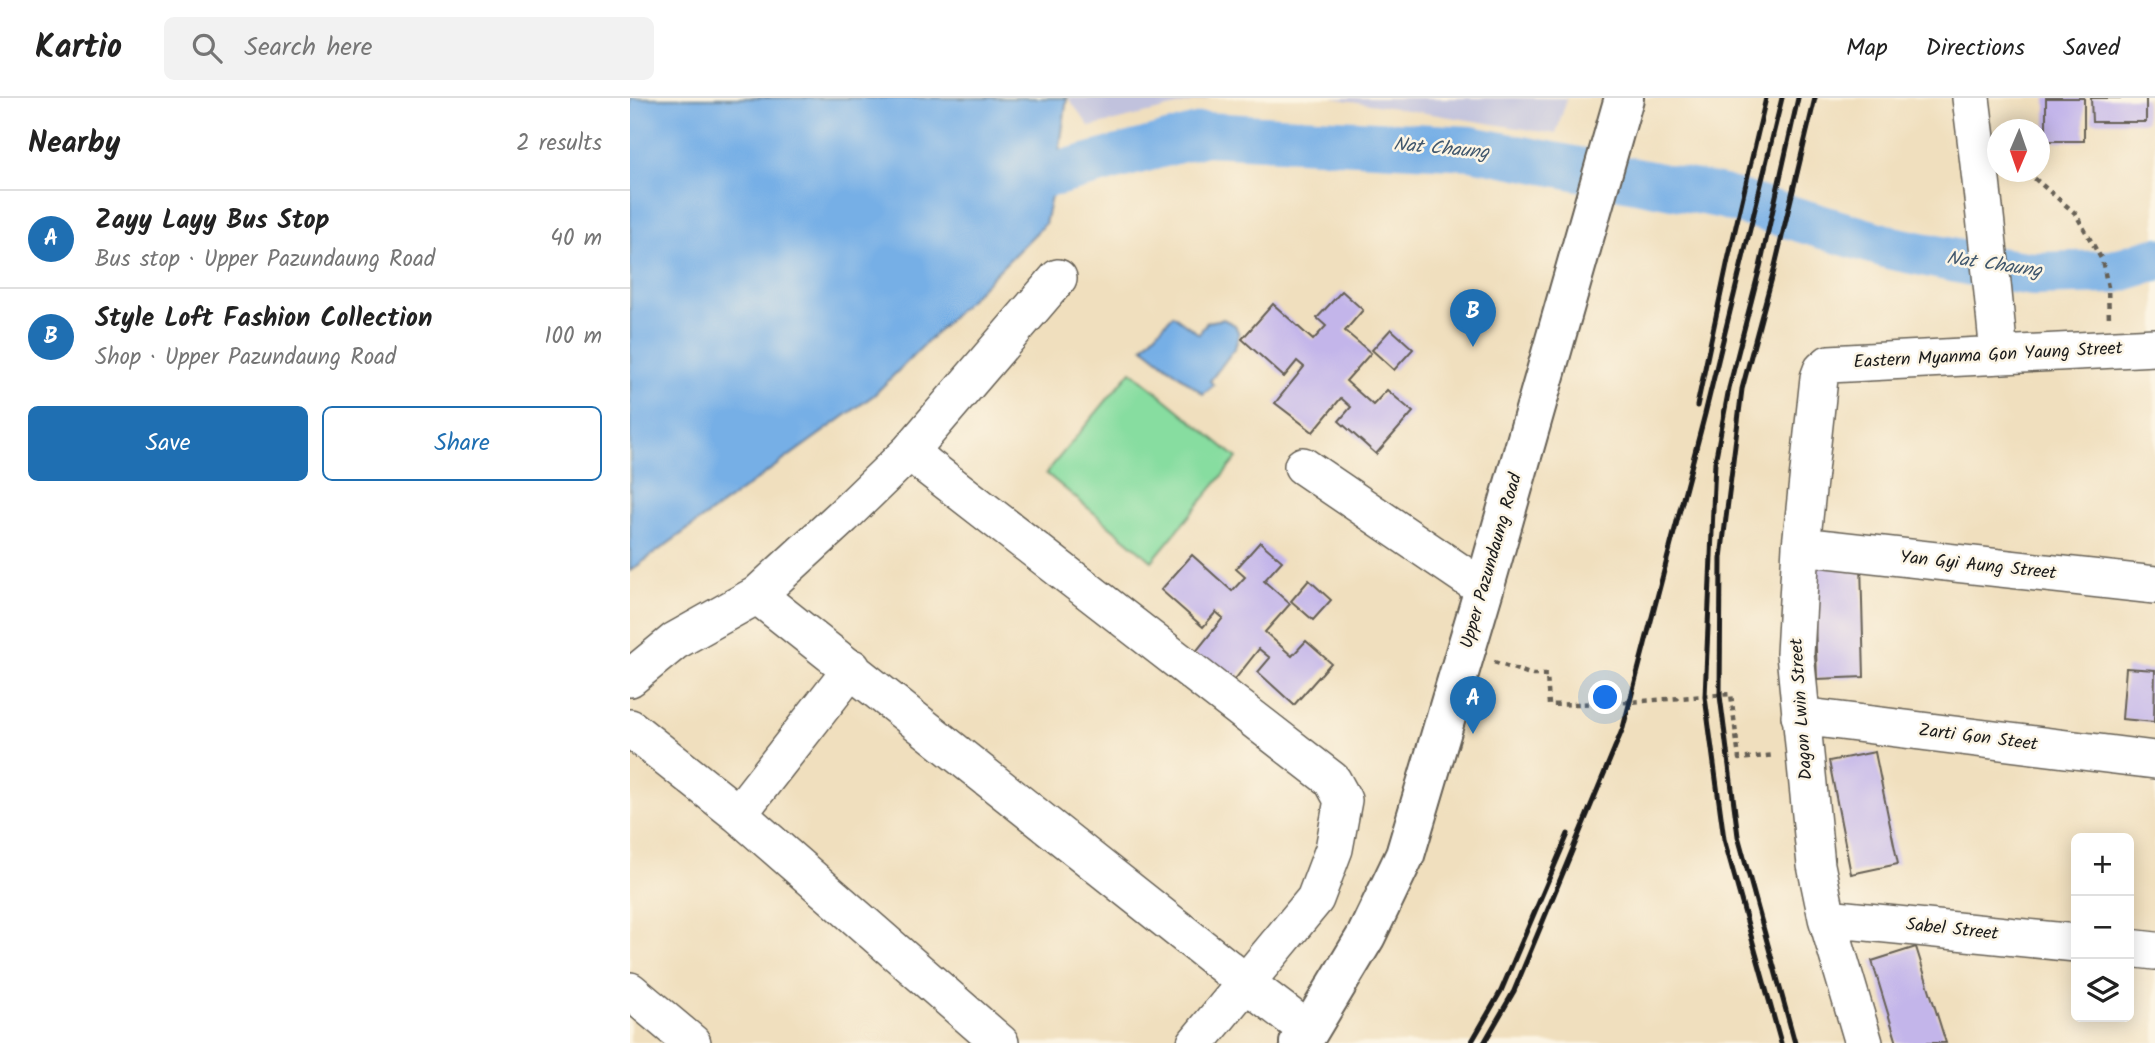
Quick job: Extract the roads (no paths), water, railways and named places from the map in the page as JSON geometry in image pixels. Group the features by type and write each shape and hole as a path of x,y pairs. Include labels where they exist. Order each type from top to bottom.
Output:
{"main road":[{"name":"Upper Pazundaung Road","path":"1304,1037 1366,936 1405,855 1622,106"}],"street":[{"path":"1971,98 1999,355"},
{"path":"630,678 675,641 757,595 911,451 1058,278"},
{"name":"Eastern Myanma Gon Yaung Street","path":"1822,370 1829,364 2155,346"},
{"name":"Dagon Lwin Street","path":"1822,370 1801,546 1794,654 1816,865 1827,918 1864,1043"},
{"path":"911,451 1332,780 1343,800 1334,849 1315,899 1196,1043"},
{"path":"1303,466 1484,589"},
{"name":"Yan Gyi Aung Street","path":"1801,546 2155,586"},
{"path":"757,595 1246,984 1304,1037"},
{"path":"738,814 852,668"},
{"name":"Zarti Gon Steet","path":"1800,716 2155,760"},
{"path":"630,728 738,814 1000,1043"},
{"name":"Sabel Street","path":"1827,918 2071,942"},
{"path":"2134,949 2155,951"},
{"path":"630,990 692,1043"}],"water":[{"path":"630,98 1067,98 1056,174 1045,224 874,395 630,571"},
{"path":"1173,315 1199,334 1207,322 1223,319 1235,325 1239,334 1235,348 1210,381 1214,385 1203,394 1143,347"}],"waterway":[{"name":"Nat Chaung","path":"997,181 1056,174 1205,134 1471,148 1723,197 1892,248 1991,268 2033,274 2113,272 2155,259"}],"railway":[{"path":"1697,406 1766,98"},
{"path":"1484,1043 1514,991 1623,728 1705,414 1782,98"},
{"path":"1781,1043 1724,839 1705,697 1715,462 1729,388 1760,267 1798,98"},
{"path":"1795,1043 1738,836 1720,696 1721,558 1742,389 1815,98"},
{"path":"1471,1043 1501,991 1568,834"}],"place":[{"name":"Style Loft Fashion Collection","path":"1473,347"},
{"name":"Zayy Layy Bus Stop","path":"1473,734"}]}
